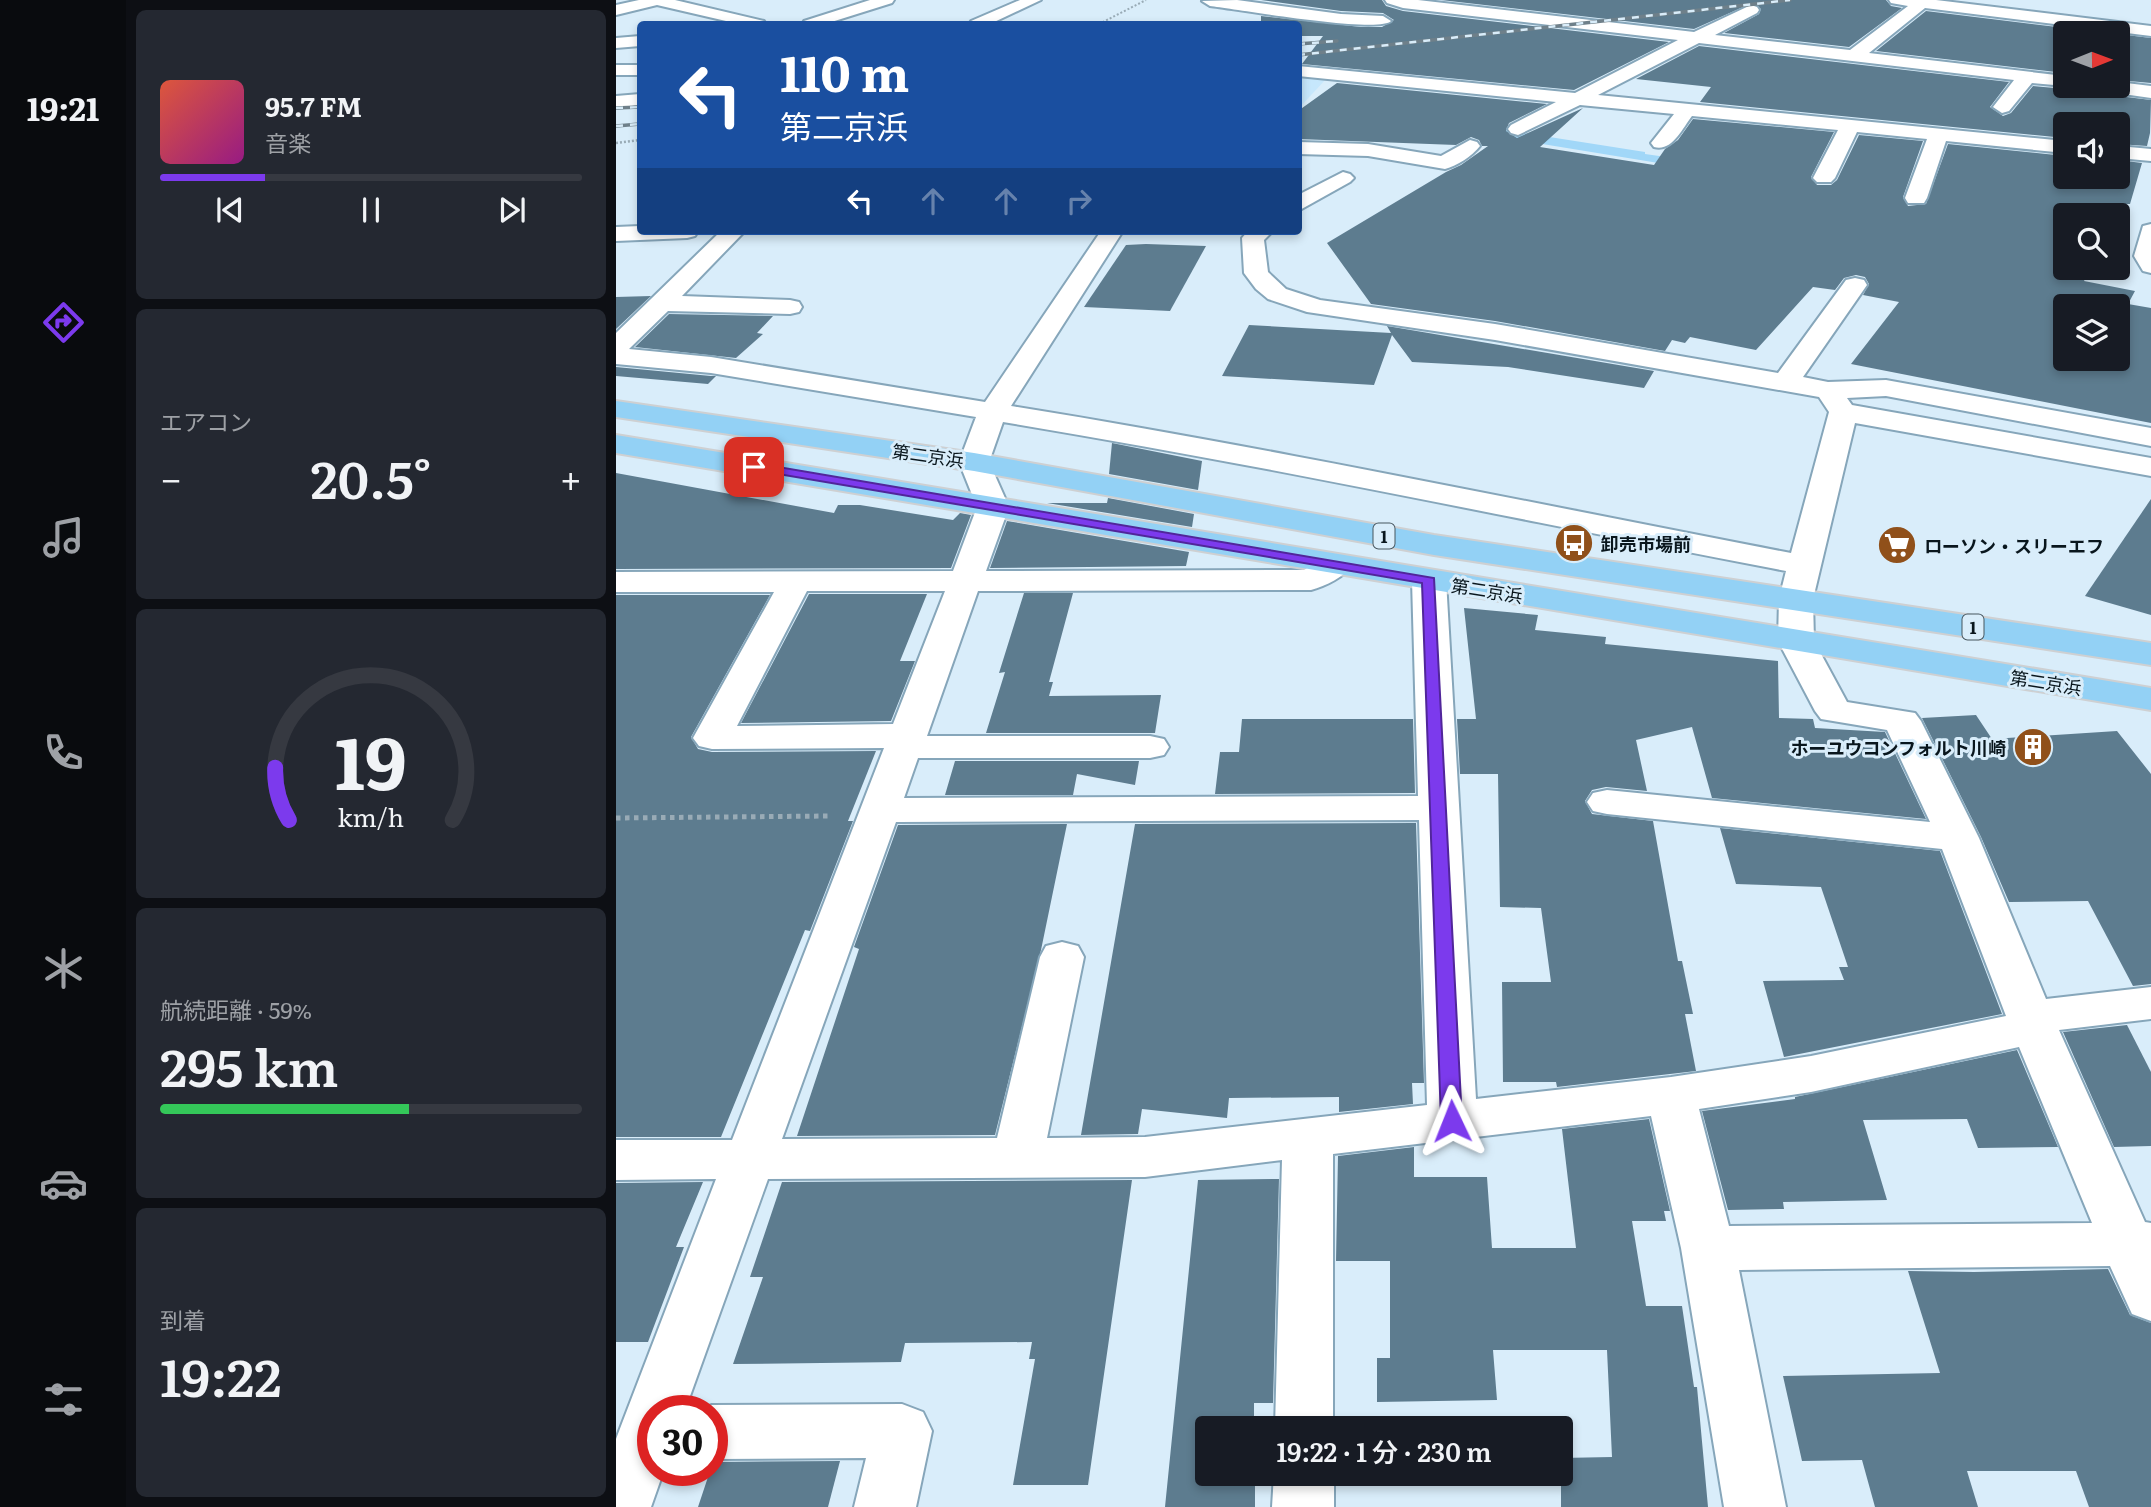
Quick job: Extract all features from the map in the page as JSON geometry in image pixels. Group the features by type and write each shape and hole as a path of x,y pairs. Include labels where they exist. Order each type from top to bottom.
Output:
{"highway":[{"name":"第二京浜","path":"616,409 974,462 1434,545 1796,620 2151,699"},
{"name":"第二京浜","path":"616,444 1429,580 1796,620 2151,654"}],"street":[{"path":"616,10 657,0 745,21"},
{"path":"820,21 886,0"},
{"path":"984,21 1033,0"},
{"path":"1897,0 2151,32"},
{"path":"1210,1 1379,26 1401,1 2053,80"},
{"path":"1854,56 1922,3"},
{"path":"1234,20 1258,8"},
{"path":"1518,129 1751,10"},
{"path":"616,43 637,41"},
{"path":"1989,72 2005,52"},
{"path":"616,70 637,70"},
{"path":"1302,72 2053,146"},
{"path":"2002,107 2027,77"},
{"path":"2130,89 2151,92"},
{"path":"1661,143 1697,91"},
{"path":"616,102 637,100"},
{"path":"1824,178 1851,125"},
{"path":"1916,198 1939,134"},
{"path":"1989,159 1998,140"},
{"path":"1302,148 1368,150 1445,163 1470,146"},
{"path":"2130,153 2151,155"},
{"path":"1302,203 1343,178"},
{"path":"2151,231 2146,256 2151,265"},
{"path":"616,234 637,233"},
{"path":"616,348 730,235"},
{"path":"663,1395 993,507 974,462 992,413 1109,235"},
{"path":"1251,235 1252,260 1256,273 1265,284 1277,294 1316,307 1495,332 1785,383 1835,401 2151,467"},
{"path":"1785,383 1855,285"},
{"path":"661,303 790,307"},
{"path":"616,356 711,365 1197,445 1464,500 1805,565"},
{"path":"1835,401 1886,388 2145,437"},
{"path":"1835,401 1796,620 1834,711 1902,721 1958,838 2032,1022 2139,1244 2151,1298"},
{"path":"616,582 1311,580 1337,564"},
{"path":"1429,580 1452,1121"},
{"path":"796,581 712,737 1150,747"},
{"path":"1607,802 1958,838"},
{"path":"878,813 1440,808"},
{"path":"1018,1157 1062,957"},
{"path":"616,1160 1145,1157 1671,1095 1811,1074 2032,1022 2151,1003"},
{"path":"1671,1095 1708,1248 1755,1507"},
{"path":"1304,1416 1308,1138"},
{"path":"1708,1248 2139,1244"},
{"path":"728,1432 902,1431 885,1507"},
{"path":"620,1507 637,1463"},
{"path":"1303,1507 1304,1486"}],"path":[{"path":"1105,21 1146,0"},
{"path":"616,143 637,141"},
{"path":"616,818 878,813"}],"shaded area":[{"path":"1302,75 1327,78 1302,105"},
{"path":"1504,130 1716,164 1689,168 1500,137"}],"building":[{"path":"1261,0 1382,0 1386,6 1403,11 1669,42 1574,90 1302,64 1323,36 1302,36 1302,21 1261,21 1261,16 1382,27 1394,20 1383,13 1341,11"},
{"path":"1441,0 1886,0 1891,6 1902,8 1849,47 1724,33 1759,14 1761,9 1752,3 1694,29"},
{"path":"1926,11 2053,26 2053,72 1876,51"},
{"path":"2130,35 2151,38 2151,83 2130,81"},
{"path":"1699,46 2009,82 1990,107 2003,116 2011,113 2033,86 2053,88 2053,98 2130,97 2151,100 2150,133 2147,146 2130,145 2130,112 2053,112 2053,137 1700,102 1711,87 1636,79"},
{"path":"1337,83 1547,104 1509,123 1506,131 1517,138 1583,108 1540,147 1654,165 1665,149 1678,140 1693,119 1834,132 1811,177 1817,185 1831,185 1837,180 1859,135 1923,141 1903,197 1908,206 1926,204 1948,144 2053,155 2053,189 2130,189 2130,162 2142,163 2130,204 2053,203 2053,280 2085,280 2135,291 2130,300 2130,294 2053,294 2053,371 2130,371 2130,304 2151,308 2151,423 1851,364 1899,302 1863,295 1869,284 1865,277 1856,275 1844,278 1835,290 1813,287 1756,350 1690,337 1685,343 1672,340 1665,351 1495,321 1371,304 1327,243 1461,165 1488,146 1482,146 1479,140 1471,137 1456,145 1302,139 1302,108"},
{"path":"1126,245 1206,246 1170,311 1084,307"},
{"path":"651,296 616,329 616,297"},
{"path":"669,314 773,316 757,333 763,334 736,358 635,347"},
{"path":"1249,325 1391,333 1387,326 1654,371 1644,388 1508,367 1412,362 1392,335 1374,385 1222,376"},
{"path":"616,367 716,376 708,384 616,376"},
{"path":"1112,443 1202,461 1198,490 1109,474"},
{"path":"616,473 834,513 838,505 860,505 953,520 960,513 971,515 951,568 616,569"},
{"path":"1108,498 1194,514 1192,527 1047,503 1107,503"},
{"path":"2151,499 2151,615 2085,596"},
{"path":"1007,521 1189,552 1186,566 990,568"},
{"path":"1024,593 1073,593 1049,682 1053,682 1049,696 1161,695 1155,733 986,733 1005,672 999,673"},
{"path":"809,594 927,594 900,661 915,661 891,721 741,723"},
{"path":"616,595 770,595 691,737 698,749 712,752 876,751 848,821 853,821 810,931 805,930 721,1137 616,1137"},
{"path":"1464,608 1538,615 1535,630 1606,637 1605,644 1778,661 1779,718 1813,719 1815,728 1885,732 1926,819 1712,798 1692,727 1636,740 1647,791 1606,787 1592,790 1585,801 1592,814 1653,821 1678,961 1682,961 1693,1014 1685,1014 1696,1071 1557,1087 1556,1082 1503,1082 1502,982 1551,982 1541,908 1500,907 1498,774 1460,774 1457,719 1476,719"},
{"path":"1976,715 1992,739 2117,731 2151,774 2151,984 2133,986 2088,901 2009,902 1981,837 1922,718"},
{"path":"1242,719 1413,719 1415,793 1215,794 1220,752 1239,752"},
{"path":"955,761 1139,761 1135,785 1077,774 1073,795 945,795"},
{"path":"1416,823 1424,1083 1412,1083 1413,1104 1339,1112 1339,1097 1229,1098 1227,1118 1142,1109 1138,1134 1081,1135 1135,824"},
{"path":"1067,824 1041,950 995,1135 797,1136 859,949 854,947 898,825"},
{"path":"1720,828 1940,851 2002,1014 1784,1057 1763,981 1844,980 1839,967 1848,967 1821,887 1736,884"},
{"path":"2127,1025 2151,1072 2151,1146 2114,1147 2063,1032"},
{"path":"2017,1050 2058,1147 1978,1148 1967,1119 1863,1120 1887,1200 1783,1202 1784,1209 1728,1210 1702,1111 1795,1099"},
{"path":"1649,1119 1670,1211 1664,1211 1666,1221 1632,1221 1646,1306 1682,1306 1694,1387 1697,1387 1708,1507 1561,1507 1561,1486 1573,1486 1573,1458 1612,1457 1607,1350 1493,1350 1497,1400 1377,1402 1377,1358 1390,1358 1390,1261 1336,1261 1338,1156 1414,1147 1414,1177 1487,1177 1492,1248 1576,1248 1562,1129"},
{"path":"1279,1179 1273,1403 1254,1403 1254,1416 1195,1416 1195,1486 1255,1486 1255,1507 1165,1507 1198,1180"},
{"path":"1132,1180 1088,1485 1013,1485 1035,1359 1029,1359 1032,1342 905,1343 901,1362 733,1364 763,1277 750,1277 782,1182"},
{"path":"703,1182 676,1247 684,1247 648,1342 616,1342 616,1183"},
{"path":"2108,1269 2130,1315 2151,1323 2151,1507 2089,1507 2076,1471 1967,1471 1978,1507 1875,1507 1862,1460 1802,1461 1783,1376 1940,1373 1908,1271"},
{"path":"840,1461 828,1507 698,1507 705,1486 728,1486 728,1462"}],"railway":[{"path":"1302,55 1790,0"},
{"path":"1302,44 1337,41"},
{"path":"616,108 637,107"},
{"path":"616,126 637,124"}],"place":[{"name":"卸売市場前","path":"1574,543"},
{"name":"ローソン・スリーエフ","path":"1897,545"},
{"name":"ホーユウコンフォルト川崎","path":"2033,747"}],"route":[{"path":"754,467 1429,580 1452,1121"}]}
